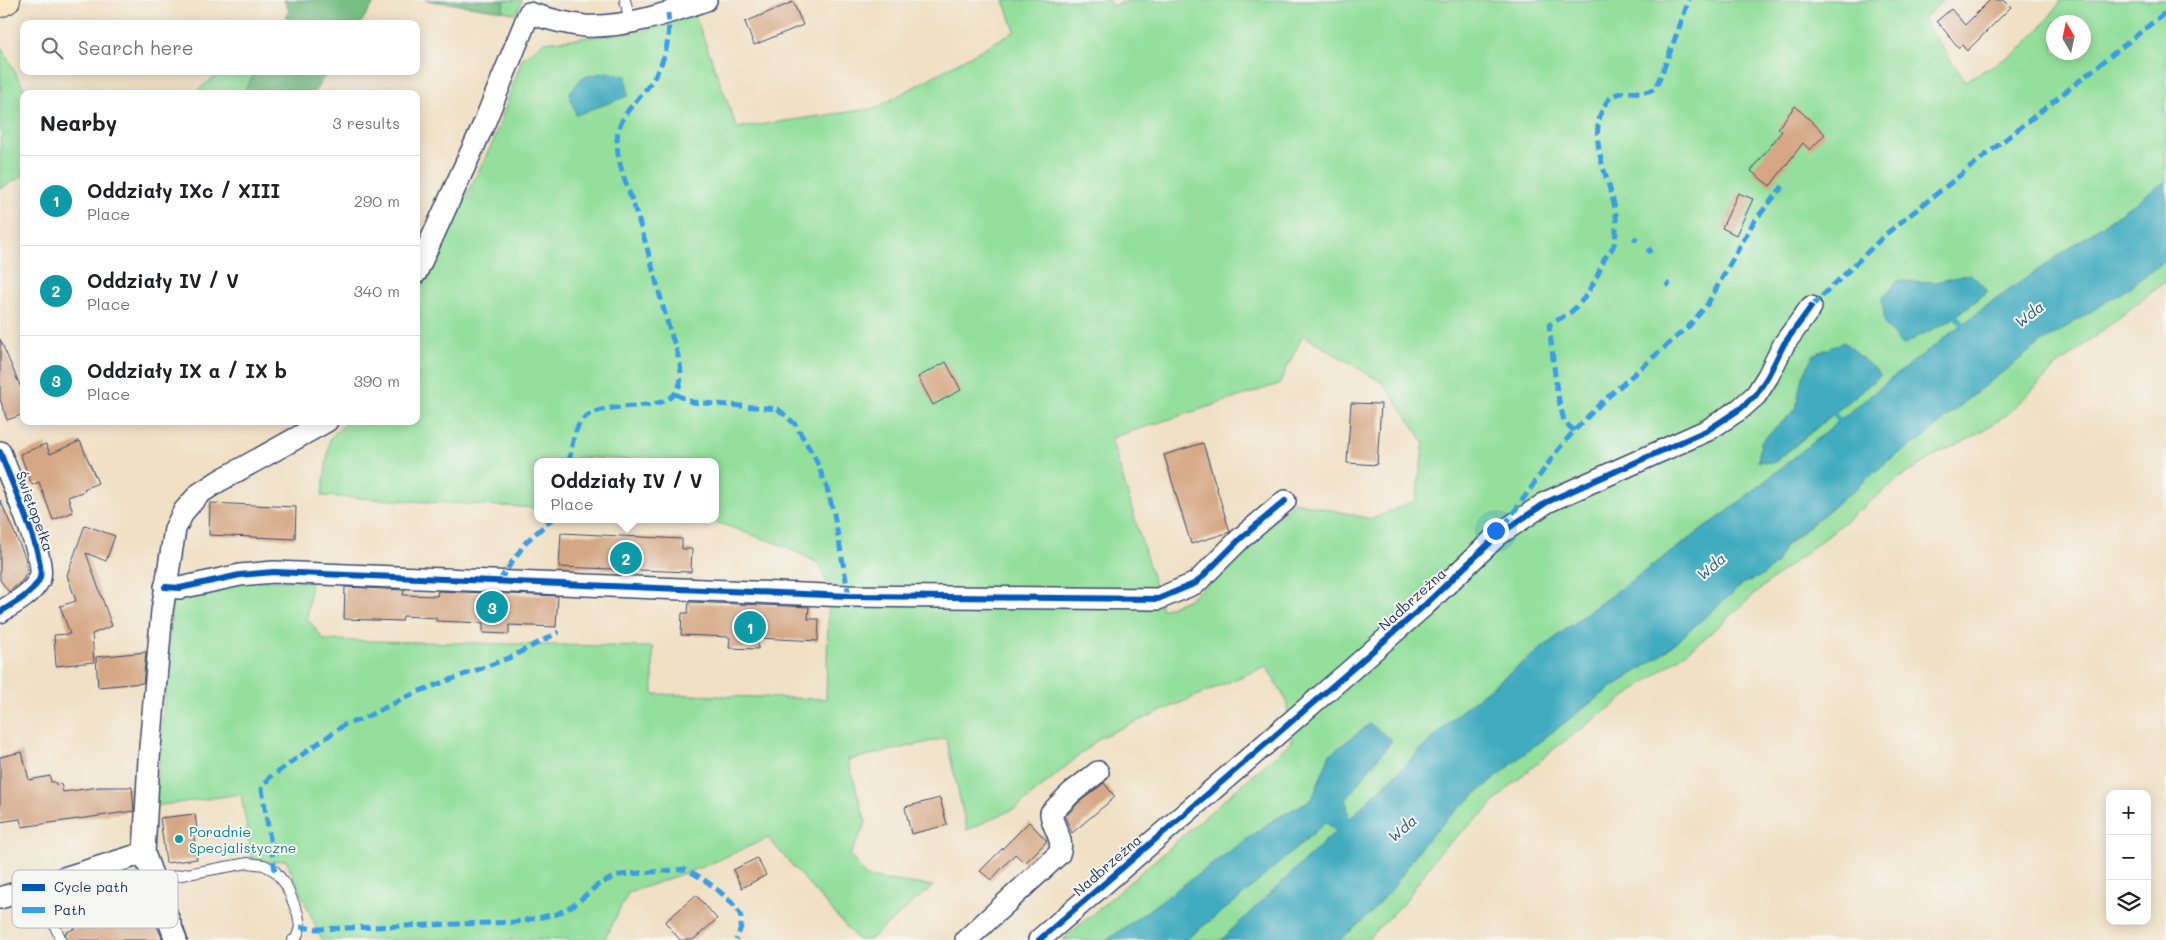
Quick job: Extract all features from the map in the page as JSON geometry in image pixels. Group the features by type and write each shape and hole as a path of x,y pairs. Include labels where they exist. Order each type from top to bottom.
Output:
{"street":[{"path":"0,3 6,0"},
{"path":"420,264 483,126 532,6 557,22 587,26 630,22 665,14 706,0"},
{"name":"Nadbrzeżna","path":"1039,940 1426,604 1498,535 1547,502 1708,430 1740,409 1756,395 1784,344 1811,307"},
{"path":"150,870 144,853 149,759 165,587 175,529 184,511 199,494 218,481 320,425"},
{"name":"Świętopełka","path":"0,452 37,548 42,570 40,579 28,593 0,612"},
{"path":"165,587 180,588 240,575 274,572 849,596 1158,599 1196,583 1240,539 1285,501"},
{"path":"967,940 1059,854 1062,847 1052,821 1051,813 1071,793 1098,772"},
{"path":"89,870 144,853"},
{"path":"0,898 12,894"},
{"path":"172,928 176,940"}],"lane":[{"path":"624,0 630,22"},
{"path":"178,876 248,863 264,865 275,871 286,885 298,914 300,926 296,939 293,940"},
{"path":"56,928 61,940"}],"green space":[{"path":"284,0 376,0 363,20 284,20 289,11"},
{"path":"425,0 504,0 503,11"},
{"path":"504,0 522,0 517,14 503,11"},
{"path":"1004,0 1109,0 1111,6 1132,0 1943,0 1923,19 1965,81 2017,52 2046,21 2046,60 2091,60 2091,15 2050,15 2062,0 2166,0 2166,181 1992,302 1892,378 1728,511 1591,610 1462,710 1348,820 1346,799 1392,740 1330,754 1313,799 1272,821 1107,940 1063,940 1292,741 1286,700 1266,666 1101,737 1018,807 967,830 946,738 848,760 866,823 850,855 866,877 933,886 869,940 858,940 768,838 705,866 628,893 604,940 322,940 286,860 253,864 241,794 155,806 173,596 236,581 311,581 307,618 324,640 653,647 653,694 826,699 829,587 818,563 784,546 718,523 719,458 534,458 534,508 322,496 330,438 344,425 420,425 420,255 432,264 494,140 522,59 544,42 639,32 695,15 737,128 876,108 1015,31","holes":["1897,281 1935,282 1988,291 1951,320","1303,335 1383,383 1424,442 1416,500 1372,519 1293,502 1214,580 1187,600 1162,610 1111,438 1279,384","1881,375 1774,463 1761,442 1796,409"]},
{"path":"1,47 25,90 20,90 20,177 0,189"},
{"path":"217,75 254,75 245,90 198,90"},
{"path":"254,75 325,75 316,90 245,90"},
{"path":"2166,260 2166,281 2056,367 2007,415 1971,438 1939,453 1902,476 1764,586 1699,643 1555,748 1507,789 1487,810 1439,852 1404,903 1366,940 1339,940 1365,919 1393,888 1422,845 1451,815 1530,749 1609,689 1659,657 1744,583 1762,576 1777,563 1784,547 1890,459 1919,441 1979,390 2042,342 2124,291"},
{"path":"1326,822 1336,831 1221,940 1185,940 1237,900"}],"water":[{"path":"607,72 626,76 628,96 576,115 569,93 583,77"},
{"name":"Wda","path":"2166,181 2166,260 2124,291 2042,342 1979,390 1919,441 1890,459 1784,546 1777,563 1762,576 1744,583 1659,657 1609,689 1530,749 1451,815 1422,845 1393,888 1365,919 1339,940 1221,940 1336,831 1326,822 1237,900 1185,940 1107,940 1272,821 1312,799 1330,754 1370,724 1392,740 1346,799 1349,819 1462,710 1591,610 1728,511 1892,378 1992,302"},
{"path":"1971,274 1988,291 1951,320 1902,345 1885,325 1882,299 1897,281 1935,282"},
{"path":"1844,342 1881,375 1773,463 1758,461 1761,442 1796,409 1801,381 1813,355"}],"building":[{"path":"1990,0 2004,0 2011,7 1967,51 1962,45 1959,48 1937,21 1951,9 1965,25"},
{"path":"793,2 803,25 754,45 745,22"},
{"path":"1795,106 1825,134 1810,150 1803,143 1770,186 1751,171 1782,131 1778,128"},
{"path":"1738,193 1753,199 1736,235 1722,228"},
{"path":"0,339 20,386 20,415 7,420 0,399"},
{"path":"946,362 961,390 933,405 918,377"},
{"path":"1351,403 1381,404 1377,465 1347,463"},
{"path":"80,441 98,483 84,489 85,491 68,497 73,512 53,520 39,482 32,485 20,454 46,444 50,454"},
{"path":"1203,443 1230,532 1191,544 1164,455"},
{"path":"0,500 25,557 28,571 22,581 9,592 0,580"},
{"path":"210,503 296,507 295,539 209,535"},
{"path":"85,525 115,536 106,561 86,553 112,626 92,634 94,662 56,666 54,635 70,634 60,606 76,601 67,575"},
{"path":"561,533 682,539 682,549 692,549 691,572 559,567"},
{"path":"345,587 404,590 403,595 437,596 438,591 558,596 556,627 509,625 509,634 483,633 483,623 436,621 436,618 403,616 402,621 344,619"},
{"path":"689,602 809,607 808,619 819,619 818,641 758,638 758,649 729,648 730,637 681,635 682,613 688,613"},
{"path":"146,652 143,683 98,687 96,657"},
{"path":"22,752 29,780 50,776 51,782 55,782 56,785 61,784 63,792 99,787 132,787 134,811 22,827 20,819 0,822 0,757"},
{"path":"1104,783 1115,797 1072,833 1065,817 1079,802"},
{"path":"940,798 947,825 911,834 905,807"},
{"name":"Poradnie Specjalistyczne","path":"195,814 197,830 193,831 197,859 166,863 160,818"},
{"path":"1029,822 1047,841 1025,863 1015,854 991,880 980,871"},
{"path":"757,858 766,875 742,888 733,870"},
{"path":"696,895 717,919 693,940 680,940 665,922"},
{"path":"76,928 158,928 163,940 68,940 65,933"}],"waterway":[{"path":"1956,316 1962,324"},
{"path":"1834,413 1839,421"}],"marked path":[{"path":"1574,431 1564,421 1557,392 1549,325 1572,311 1582,300 1614,243 1616,214 1600,153 1599,121 1604,106 1609,99 1622,93 1650,91 1655,88 1689,0"},
{"path":"1811,307 1886,234 2166,12"},
{"path":"570,458 575,434 583,419 594,412 607,409 665,401 675,394 680,383 681,369 678,355 641,229 621,170 617,142 620,125 624,117 650,84 660,67 668,41 668,13"},
{"path":"1504,526 1557,451 1574,431 1601,403 1689,326 1707,305 1753,223 1783,186"},
{"path":"1634,241 1637,237"},
{"path":"1647,252 1652,249"},
{"path":"1666,286 1670,283"},
{"path":"675,394 692,402 778,409 795,424 816,460 827,488 834,514 849,596"},
{"path":"499,581 526,542 547,523"},
{"path":"275,871 262,789 269,778 344,725 362,719 417,692 509,658 559,632"},
{"path":"300,927 317,929 516,922 557,914 574,905 599,884 619,875 685,869 717,889 738,911 741,923 736,940"}],"cycle path":[{"path":"1039,940 1426,604 1498,535 1547,502 1708,430 1740,409 1756,395 1784,344 1811,307"},
{"path":"0,452 33,538 41,571 36,585 21,599 0,612"},
{"path":"165,587 180,588 240,575 274,572 849,596 1158,599 1196,583 1240,539 1285,501"}],"place":[{"name":"Oddziały IV / V","path":"626,558"},
{"name":"Oddziały IX a / IX b","path":"492,607"},
{"name":"Oddziały IXc / XIII","path":"750,627"},
{"name":"Poradnie Specjalistyczne","path":"179,839"}]}
